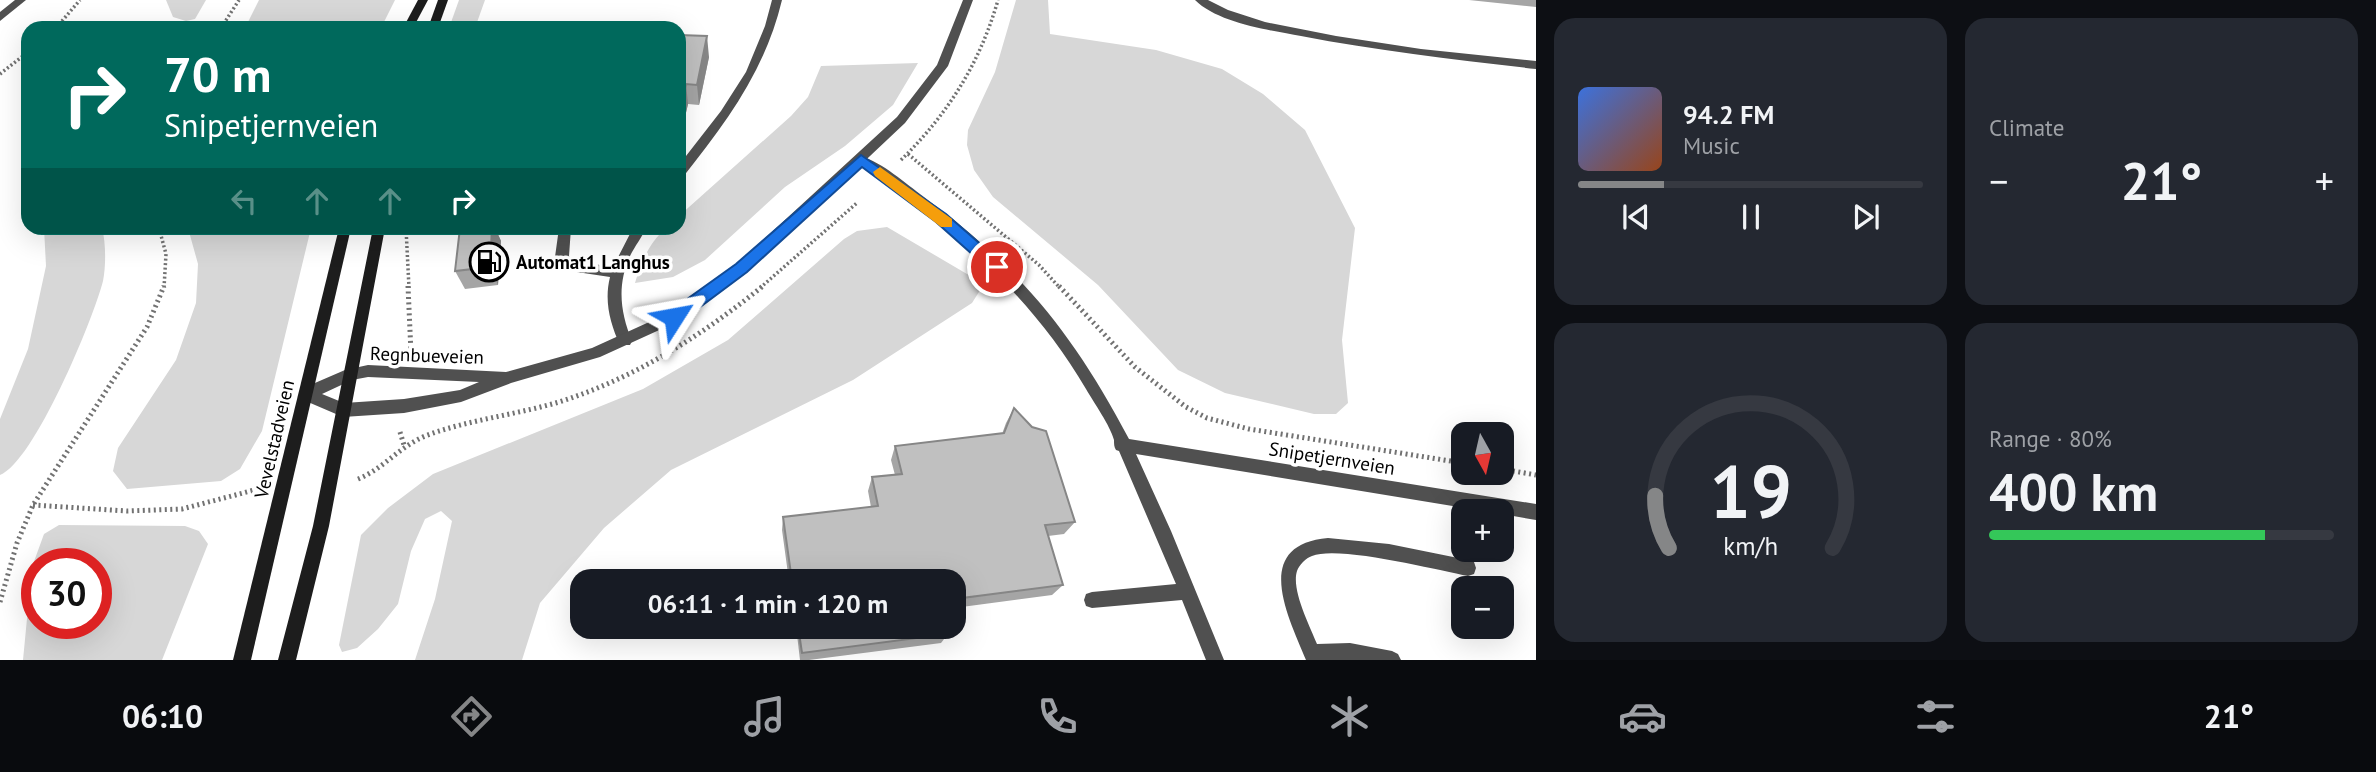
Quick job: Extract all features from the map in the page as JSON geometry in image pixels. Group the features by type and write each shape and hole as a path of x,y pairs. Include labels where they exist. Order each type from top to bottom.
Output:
{"main road":[{"path":"412,21 422,0"},
{"path":"436,21 443,0"},
{"name":"Vevelstadveien","path":"242,660 343,235"},
{"path":"287,660 321,526 378,235"}],"street":[{"path":"0,18 20,0"},
{"path":"686,165 746,87 772,27 777,0"},
{"name":"Regnbueveien","path":"306,394 343,410 404,406 461,396 509,377 565,363 625,341 697,303 742,268 861,160 925,92 953,44 968,0"},
{"path":"1200,0 1214,9 1273,28 1377,48 1536,65"},
{"path":"861,160 941,218 1031,302 1077,362 1121,445 1215,660"},
{"path":"564,235 562,257 570,266 618,273"},
{"path":"625,341 614,320 612,293 618,273 637,235"},
{"name":"Regnbueveien","path":"306,394 350,374 368,371 509,377"},
{"name":"Snipetjernveien","path":"1121,445 1536,512"},
{"path":"1392,660 1350,652 1313,657 1291,594 1288,576 1293,560 1311,547 1334,545 1468,568"},
{"path":"1092,600 1186,591"}],"path":[{"path":"61,21 80,0"},
{"path":"226,21 239,0"},
{"path":"901,160 952,102 970,75 998,0"},
{"path":"0,74 21,58"},
{"path":"908,154 942,180 1039,265 1135,367 1186,407 1207,418 1250,429 1451,461"},
{"path":"0,601 17,543 33,505 156,312 165,288 169,265 161,235"},
{"path":"406,235 405,270 414,332 411,354"},
{"path":"400,432 404,445"},
{"path":"1514,471 1536,475"},
{"path":"33,505 127,511 183,509 262,488"}],"shaded area":[{"path":"166,0 206,0 195,19 186,21 173,17"},
{"path":"259,0 395,0 384,21 248,21"},
{"path":"459,0 485,0 478,21 452,21"},
{"path":"1016,0 1048,0 1050,34 1156,50 1222,69 1263,94 1305,130 1355,228 1342,340 1348,403 1336,414 1314,414 1225,393 1178,370 1098,285 993,197 974,170 967,145 968,130 995,72"},
{"path":"918,63 893,105 845,146 785,187 705,260 673,277 635,283 646,253 659,235 686,235 686,210 791,116 808,97 821,66"},
{"path":"887,227 984,284 972,303 853,380 671,470 604,528 540,603 522,660 415,660 435,599 452,521 441,511 425,519 411,551 398,604 378,629 357,648 342,652 339,645 361,535 388,508 433,474 643,389 728,340 844,239 857,231"},
{"path":"44,235 103,235 103,281 75,356 29,445 14,465 0,475 0,419 28,349 46,266"},
{"path":"190,235 309,235 262,431 240,469 221,481 127,489 113,471 118,448 176,360 196,303 198,264"},
{"path":"59,525 185,526 199,531 208,544 162,660 23,660 25,639 112,639 112,548 39,548 44,534"}],"building":[{"path":"686,35 707,36 697,85 686,84"},
{"path":"459,235 492,235 490,267 455,271"},
{"path":"1014,408 1032,427 1046,431 1075,522 1045,525 1063,585 966,597 966,569 790,569 783,517 878,506 872,477 902,474 895,446 1004,433"},
{"path":"800,639 910,639 802,653"}],"slow traffic":[{"path":"880,172 946,223"}],"place":[{"name":"Automat1 Langhus","path":"489,262"}],"route":[{"path":"674,317 742,268 861,160 941,218 997,267"}]}
